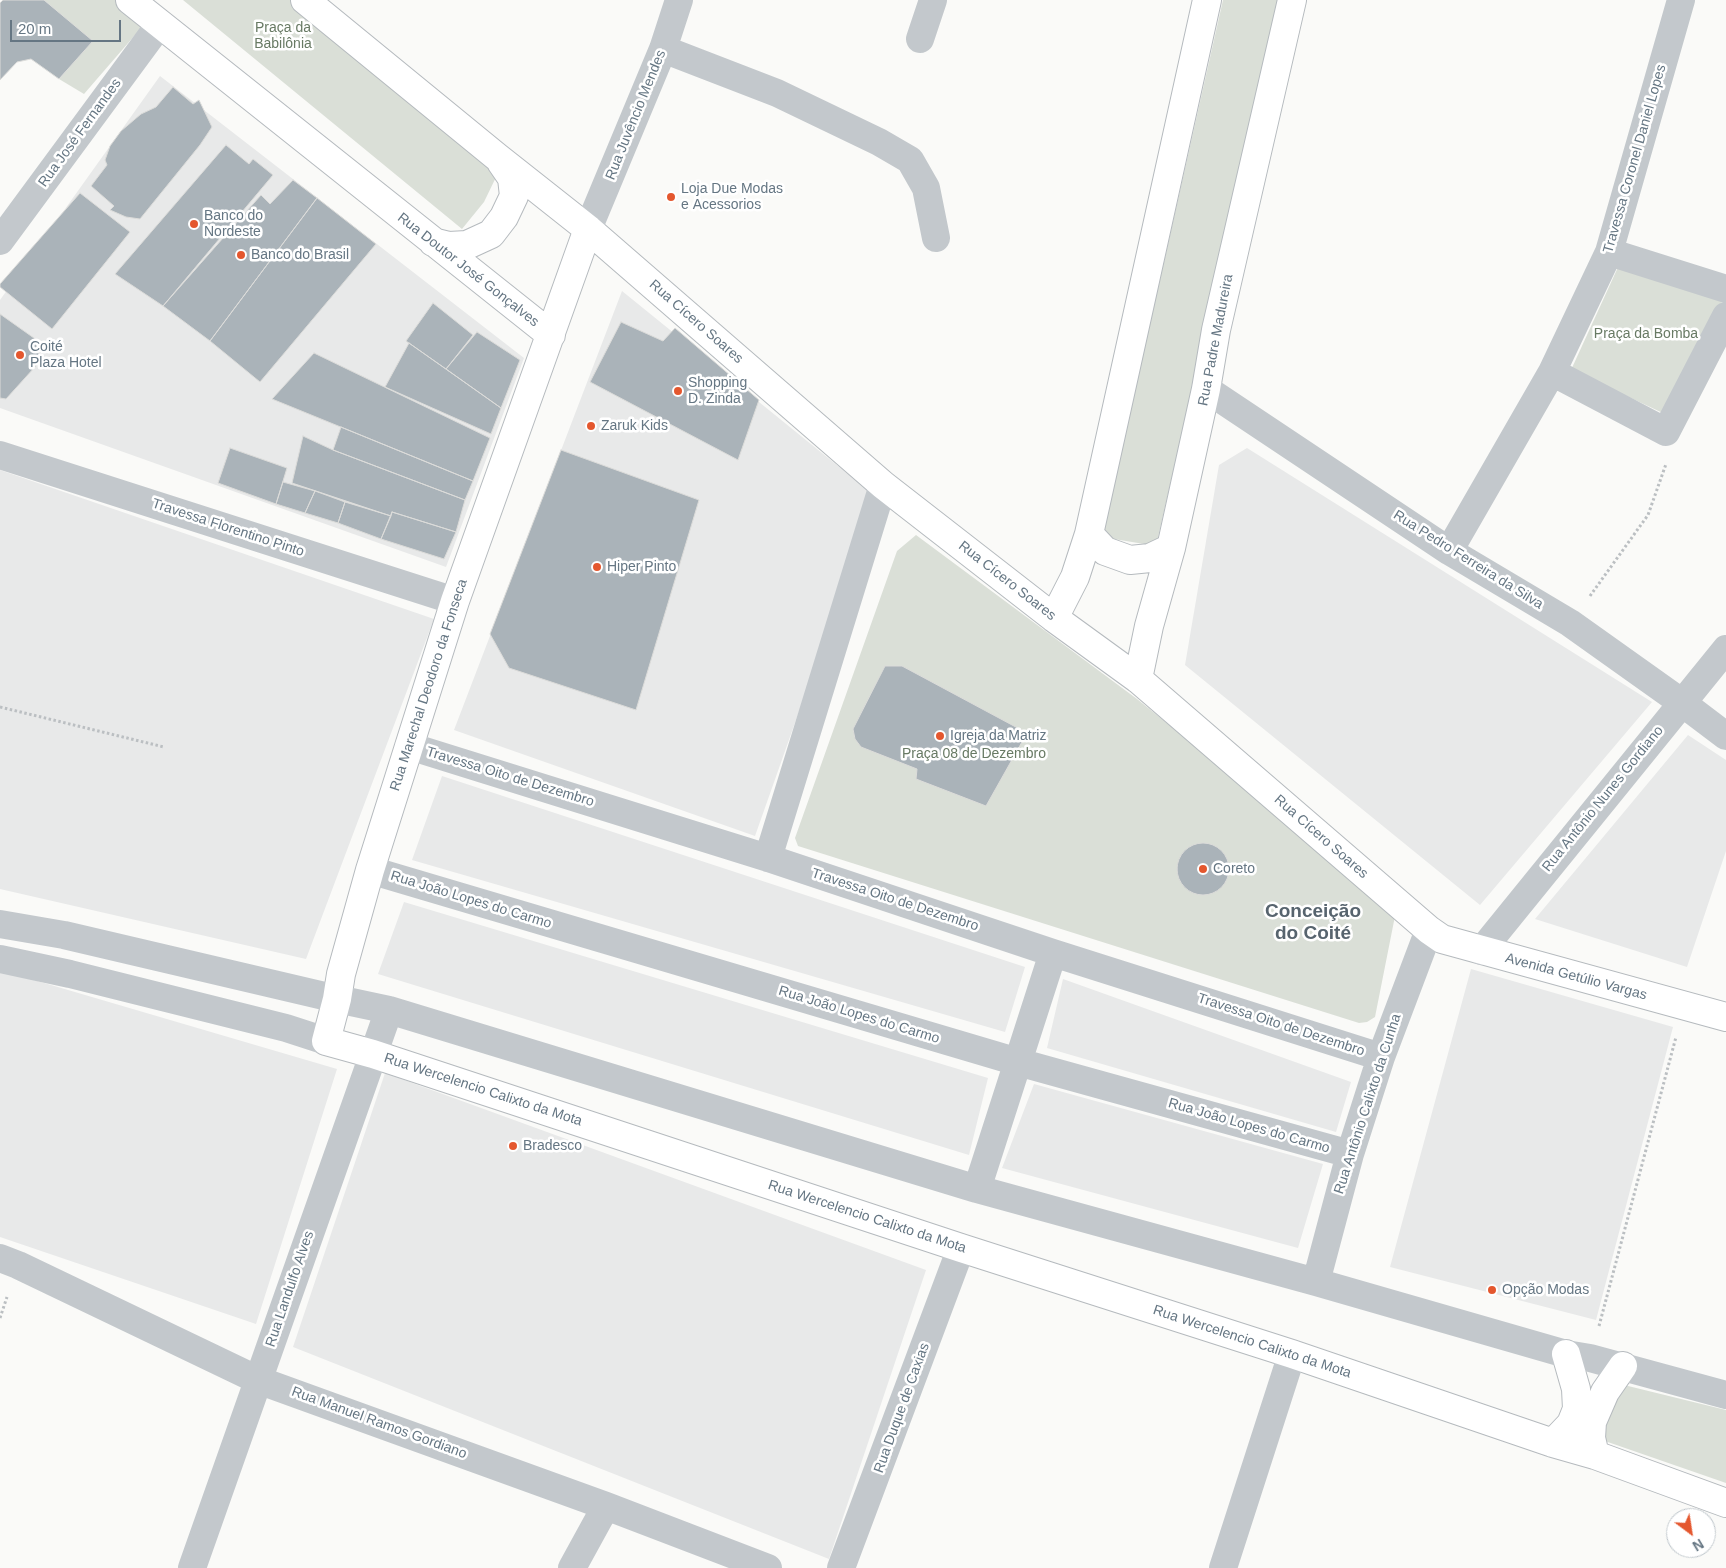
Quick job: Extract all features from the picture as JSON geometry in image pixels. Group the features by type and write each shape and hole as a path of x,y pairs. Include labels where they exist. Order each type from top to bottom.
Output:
{"main road":[{"name":"Rua Doutor José Gonçalves","path":"130,0 551,335 588,228"},
{"path":"304,0 497,157 588,228"},
{"path":"1054,618 1075,577 1089,534 1207,0"},
{"name":"Rua Padre Madureira","path":"1138,679 1149,626 1170,548 1206,389 1216,330 1292,0"},
{"path":"433,242 449,246 467,245 490,234 504,217 514,196 512,178 497,157"},
{"name":"Rua Cícero Soares","path":"588,228 882,485 1054,618 1138,679 1429,930"},
{"name":"Rua Marechal Deodoro da Fonseca","path":"326,1040 337,999 340,974 409,746 456,601 551,335"},
{"path":"1089,534 1106,552 1130,560 1150,558 1170,548"},
{"name":"Avenida Getúlio Vargas","path":"1429,930 1442,939 1481,951 1726,1017"},
{"name":"Rua Wercelencio Calixto da Mota","path":"326,1040 961,1248 1292,1354 1554,1443 1595,1455 1726,1503"},
{"path":"1554,1443 1570,1424 1577,1409 1578,1356"},
{"path":"1595,1455 1591,1438 1592,1422 1605,1392 1623,1366"}],"street":[{"name":"Rua Juvêncio Mendes","path":"588,228 663,50 679,0"},
{"path":"920,39 933,0"},
{"name":"Travessa Coronel Daniel Lopes","path":"1449,550 1552,372 1609,252 1681,0"},
{"name":"Rua José Fernandes","path":"0,241 160,24"},
{"path":"663,50 778,93 879,142 910,160 926,188 936,238"},
{"path":"1609,252 1726,289"},
{"path":"1552,372 1666,432 1726,316"},
{"name":"Rua Pedro Ferreira da Silva","path":"1206,389 1449,550 1570,623 1726,736"},
{"name":"Travessa Florentino Pinto","path":"0,455 456,601"},
{"path":"768,858 882,485"},
{"name":"Rua Antônio Nunes Gordiano","path":"1481,951 1726,648"},
{"name":"Travessa Oito de Dezembro","path":"409,746 768,858 1053,953 1381,1057"},
{"name":"Rua João Lopes do Carmo","path":"370,870 1018,1062 1350,1154"},
{"path":"0,924 64,935 389,1010 977,1189 1578,1356 1623,1366 1726,1395"},
{"name":"Rua Antônio Calixto da Cunha","path":"1316,1282 1350,1154 1381,1057 1429,930"},
{"path":"977,1189 1053,953"},
{"name":"Rua Wercelencio Calixto da Mota","path":"0,959 70,974 286,1028 326,1040"},
{"name":"Rua Landulfo Alves","path":"192,1568 389,1010"},
{"name":"Rua Duque de Caxias","path":"841,1568 961,1248"},
{"name":"Rua Manuel Ramos Gordiano","path":"0,1258 258,1380 606,1506 768,1568"},
{"path":"1223,1568 1292,1354"},
{"path":"572,1568 606,1506"}],"path":[{"path":"1570,623 1648,516 1669,458 1666,432"},
{"path":"0,707 164,747"},
{"path":"1578,1356 1684,1006"}],"shaded area":[{"path":"160,76 524,358 446,567 0,408 0,300"},
{"path":"622,291 875,496 755,836 454,730"},
{"path":"1247,448 1652,702 1480,905 1185,665 1219,465"},
{"path":"0,470 434,619 306,959 0,889"},
{"path":"1688,735 1726,760 1726,851 1687,967 1535,919"},
{"path":"442,776 1025,967 1005,1032 412,860"},
{"path":"404,902 988,1078 969,1155 378,974"},
{"path":"1471,969 1673,1027 1596,1320 1390,1267"},
{"path":"0,970 337,1069 256,1324 0,1237"},
{"path":"1063,979 1351,1082 1336,1132 1047,1048"},
{"path":"385,1073 926,1270 829,1559 293,1347"},
{"path":"1034,1084 1323,1164 1298,1248 1002,1168"}],"green space":[{"path":"44,0 123,0 148,20 84,94 59,79 92,41"},
{"name":"Praça da Babilônia","path":"183,0 294,0 499,171 484,202 462,229"},
{"path":"1223,0 1281,0 1156,546 1102,537"},
{"name":"Praça da Bomba","path":"1619,265 1724,298 1665,414 1571,370"},
{"name":"Praça 08 de Dezembro","path":"916,535 1137,699 1389,902 1396,911 1375,1017 1367,1022 1359,1023 798,846 795,838 897,551"},
{"path":"1624,1385 1726,1410 1726,1483 1602,1440 1608,1395"}],"building":[{"path":"3,0 44,0 93,41 59,79 31,59 17,62 0,80 0,3"},
{"path":"173,87 193,104 199,100 212,127 200,145 140,219 126,217 110,210 114,206 91,186 107,165 105,160 110,146 121,131 141,114 156,107"},
{"name":"Banco do Nordeste","path":"226,145 249,164 253,159 273,175 163,306 115,274"},
{"name":"Banco do Brasil","path":"293,180 317,198 210,341 163,306 261,195 270,204"},
{"path":"80,193 130,232 52,329 0,287 0,284"},
{"path":"317,198 376,244 260,382 210,341"},
{"path":"433,303 473,335 446,369 406,341"},
{"name":"Coité Plaza Hotel","path":"0,314 41,343 38,353 44,357 6,399 0,398"},
{"name":"Shopping D. Zinda","path":"621,322 663,341 675,328 759,400 738,460 590,382"},
{"path":"477,332 520,360 501,408 446,369"},
{"path":"409,343 501,408 491,434 385,387"},
{"path":"314,353 490,438 473,481 272,399"},
{"path":"341,427 473,481 465,500 333,450"},
{"path":"303,436 333,450 465,500 456,532 392,512 391,516 292,483"},
{"path":"230,448 287,468 276,504 218,483"},
{"name":"Hiper Pinto","path":"561,450 699,500 636,710 509,668 490,634"},
{"path":"283,482 315,491 305,513 276,504"},
{"path":"315,491 345,502 338,523 305,513"},
{"path":"345,502 391,516 381,539 338,523"},
{"path":"392,512 456,532 444,559 381,539"},
{"name":"Igreja da Matriz","path":"885,666 902,666 1027,733 986,806 916,779 917,769 861,747 855,739 853,729"},
{"name":"Coreto","path":"1203,843 1213,845 1221,851 1227,859 1229,869 1227,879 1221,887 1213,893 1203,895 1193,893 1185,887 1179,879 1177,869 1179,859 1185,851 1193,845"}],"place":[{"name":"Loja Due Modas e Acessorios","path":"671,197"},
{"name":"Banco do Nordeste","path":"194,224"},
{"name":"Banco do Brasil","path":"241,255"},
{"name":"Coité Plaza Hotel","path":"20,355"},
{"name":"Shopping D. Zinda","path":"678,391"},
{"name":"Zaruk Kids","path":"591,426"},
{"name":"Hiper Pinto","path":"597,567"},
{"name":"Igreja da Matriz","path":"940,736"},
{"name":"Coreto","path":"1203,869"},
{"name":"Bradesco","path":"513,1146"},
{"name":"Opção Modas","path":"1492,1290"}],"district":[{"name":"Conceição do Coité","path":"1313,923"}]}
